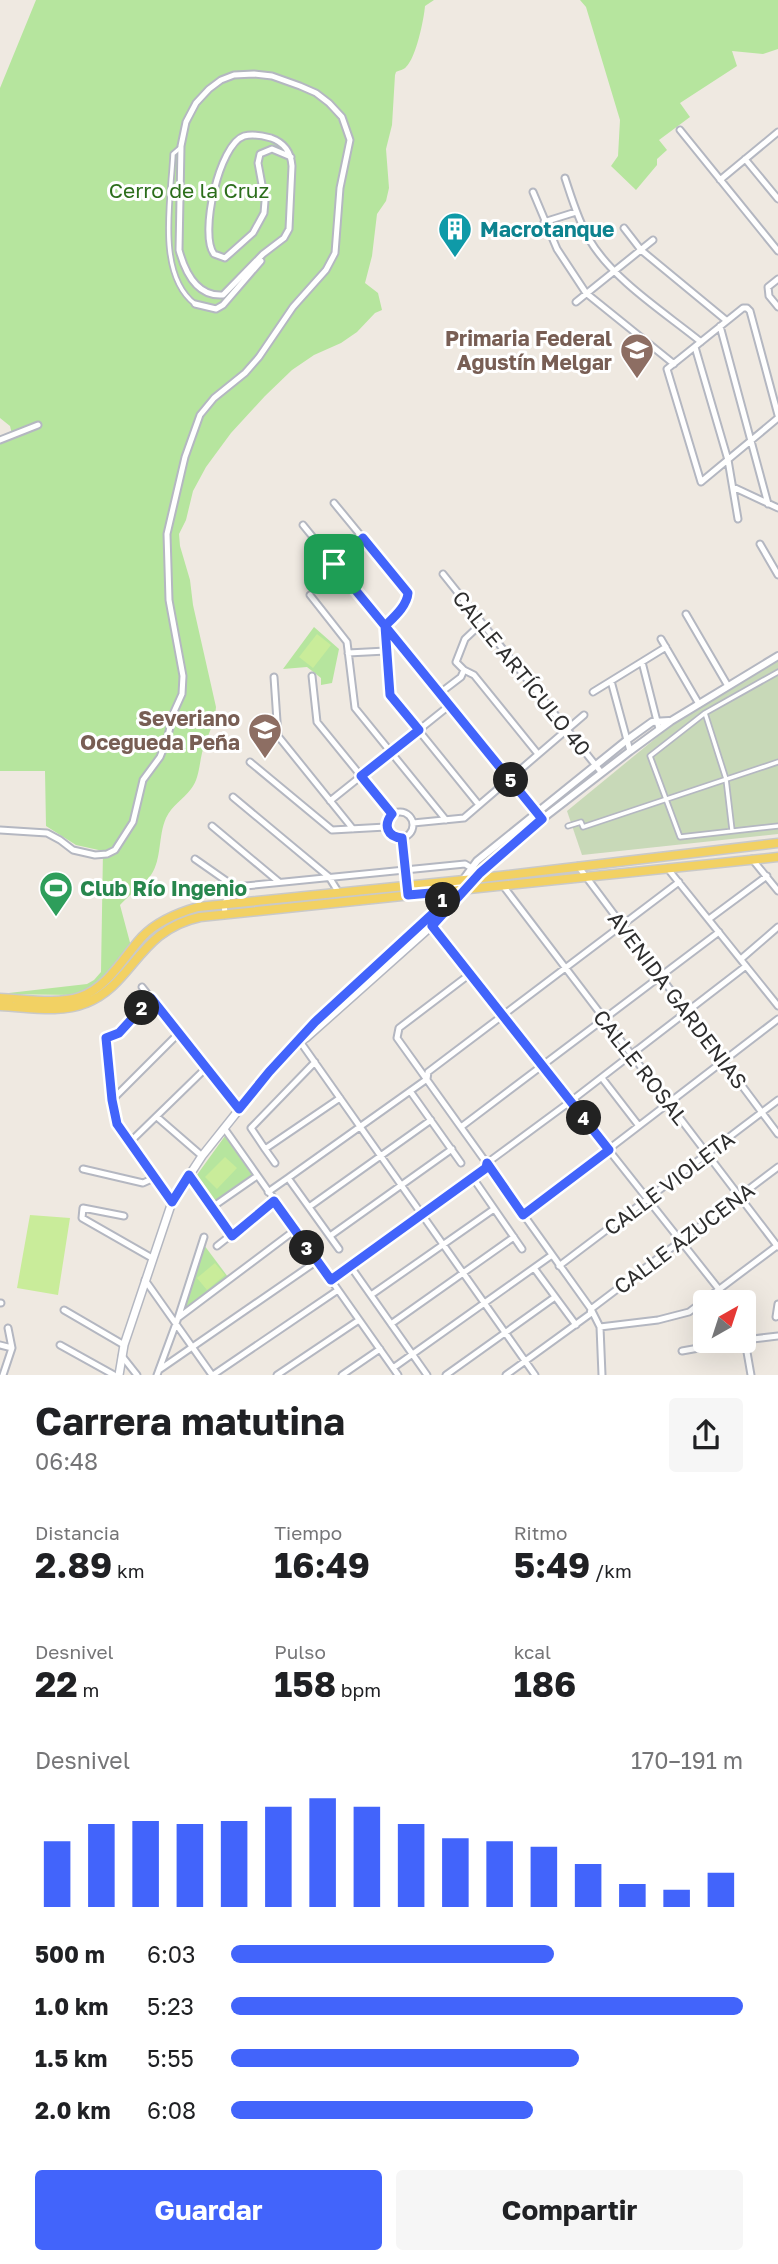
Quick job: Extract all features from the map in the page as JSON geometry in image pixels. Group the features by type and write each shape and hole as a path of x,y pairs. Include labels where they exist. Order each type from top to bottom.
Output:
{"main road":[{"path":"0,998 50,1001 82,996 105,981 143,936 168,917 198,907 225,909 408,891 477,876 778,842"},
{"path":"408,891 431,893 504,887 778,856"},
{"path":"117,1375 124,1345 172,1202 202,1156 289,1051 477,876"},
{"path":"429,923 463,880"},
{"path":"431,893 443,898 442,905"},
{"path":"0,1006 65,1009 85,1004 104,993 162,932 187,920 225,909"}],"street":[{"path":"0,830 47,833 84,854 107,854 115,849 133,822 143,780 160,757 182,694 183,676 169,600 167,534 190,438 200,415 214,398 259,357 293,307 326,270 335,253 340,188 350,140 342,117 316,93 272,76 254,74 234,75 221,80 196,103 186,122 181,146 179,250 192,281 211,294 223,295 261,256 284,238 289,229 291,158 281,143 271,138 243,136 236,141 219,172 209,220 208,241 214,254 219,257 229,256 261,222 265,201 258,163 260,154 272,149 291,158"},
{"path":"680,130 778,251"},
{"path":"720,180 776,134 778,142"},
{"path":"181,146 173,154 169,238 174,276 182,291 195,304 216,309 223,306 261,261 261,256"},
{"path":"745,159 778,199"},
{"path":"565,178 576,212 589,238 614,271 701,342"},
{"path":"533,192 557,249 586,293 674,364"},
{"path":"544,222 576,212"},
{"path":"624,228 641,250 727,321"},
{"path":"576,302 653,240"},
{"path":"778,279 768,287 769,296 778,307"},
{"path":"743,307 750,312 778,416 701,482 667,369 727,321 743,307"},
{"path":"720,326 768,504"},
{"path":"695,347 728,460 738,519"},
{"path":"0,440 38,425"},
{"path":"733,487 778,508"},
{"path":"334,503 408,593 408,598 397,615 385,626 390,695 480,805"},
{"path":"303,525 539,816"},
{"path":"334,564 363,538"},
{"path":"760,544 778,575"},
{"name":"CALLE ARTÍCULO 40","path":"443,574 601,772"},
{"path":"310,595 347,642 355,708 446,820"},
{"path":"685,614 728,686"},
{"path":"482,623 465,639 456,662 474,675 538,754"},
{"path":"661,639 699,704"},
{"path":"593,692 666,647"},
{"path":"348,653 386,651"},
{"path":"463,880 477,861 601,772 658,726 671,721 778,656"},
{"path":"642,662 658,726"},
{"path":"440,693 461,677 464,670"},
{"path":"778,672 705,713 650,755 680,837 778,826"},
{"path":"312,676 317,722 392,814"},
{"path":"274,677 278,736 353,829"},
{"path":"611,681 629,751"},
{"path":"330,801 450,705"},
{"path":"705,713 726,779 732,831"},
{"path":"413,823 464,818 583,715"},
{"path":"195,859 235,887 465,864 472,868 477,876 595,765 652,722 658,726"},
{"path":"250,762 332,830 386,827"},
{"path":"568,825 581,822 583,827 778,762"},
{"path":"233,797 329,877 340,898"},
{"path":"405,812 413,823 409,834 402,838 392,835 386,827 392,814 405,812"},
{"path":"212,826 279,882"},
{"path":"402,838 408,891"},
{"path":"752,859 778,891"},
{"name":"AVENIDA GARDENIAS","path":"578,866 778,1134"},
{"path":"668,869 778,1006"},
{"path":"709,919 766,876"},
{"path":"268,1192 427,1079 428,1072 679,882"},
{"path":"225,909 235,887"},
{"name":"CALLE ROSAL","path":"504,887 778,1246"},
{"path":"429,923 720,1290 778,1246"},
{"path":"741,959 778,927"},
{"path":"461,1127 719,932"},
{"path":"331,1280 473,1178 486,1168 487,1163 746,966"},
{"path":"470,974 398,1028 397,1038 591,1310 600,1327 602,1375"},
{"path":"142,987 239,1109"},
{"path":"151,998 119,1033 106,1038 112,1100 117,1124 172,1202"},
{"path":"523,1215 778,1019"},
{"path":"112,1100 178,1033"},
{"path":"300,1041 536,1375"},
{"path":"275,1163 251,1128 315,1062"},
{"path":"130,1143 206,1068"},
{"path":"602,1078 639,1126"},
{"path":"410,1091 461,1163"},
{"path":"265,1149 340,1098"},
{"name":"CALLE VIOLETA","path":"559,1266 778,1100"},
{"path":"157,1117 202,1156"},
{"path":"309,1207 431,1120"},
{"path":"223,1128 398,1375"},
{"path":"330,1236 452,1149"},
{"name":"CALLE AZUCENA","path":"506,1375 576,1325 590,1314 591,1310 778,1167"},
{"path":"82,1169 143,1183 154,1178"},
{"path":"189,1175 232,1236"},
{"path":"211,1208 257,1176"},
{"path":"288,1178 339,1249"},
{"path":"473,1178 522,1249"},
{"path":"217,1246 274,1201"},
{"path":"124,1216 83,1208 82,1218 152,1258"},
{"path":"371,1295 494,1209"},
{"path":"98,1226 101,1212"},
{"path":"177,1320 295,1230"},
{"path":"158,1373 204,1237"},
{"path":"391,1324 514,1237"},
{"path":"393,1368 552,1255"},
{"path":"158,1373 192,1346 317,1261"},
{"path":"351,1267 427,1375"},
{"path":"534,1268 576,1325"},
{"path":"145,1280 177,1320 213,1375 338,1290"},
{"path":"446,1375 555,1297"},
{"path":"777,1317 778,1304"},
{"path":"600,1327 658,1320 693,1309"},
{"path":"64,1310 124,1345"},
{"path":"277,1375 359,1320"},
{"path":"3,1375 12,1348 8,1328"},
{"path":"756,1338 778,1336"},
{"path":"0,1345 12,1348"},
{"path":"60,1345 117,1375"},
{"path":"342,1375 380,1349"},
{"path":"682,1351 693,1349"},
{"path":"747,1353 751,1375"},
{"path":"122,1356 136,1375"}],"green space":[{"name":"Cerro de la Cruz","path":"36,0 434,0 425,6 419,38 410,62 395,75 392,125 386,149 389,188 386,201 377,214 372,256 365,283 378,293 382,310 341,343 314,355 292,370 231,433 206,467 193,491 186,520 179,534 180,546 190,580 216,707 214,720 196,781 166,818 151,875 120,905 132,950 92,988 74,995 0,994 87,984 101,972 103,851 76,845 46,826 45,771 0,771 0,444 13,438 10,426 0,418 0,88"},
{"path":"580,0 778,0 778,49 763,54 732,51 737,66 680,103 690,117 659,140 667,150 657,159 657,165 636,190 611,166 618,156 620,120 586,7"},
{"path":"314,627 339,649 332,683 321,685 321,678 307,667 283,669"},
{"path":"317,634 331,645 313,668 299,657"},
{"path":"778,661 778,834 582,855 567,811 673,724"},
{"path":"225,1136 252,1175 212,1203 194,1179"},
{"path":"225,1157 237,1168 217,1189 205,1177"},
{"path":"30,1215 70,1218 58,1295 17,1288"},
{"path":"204,1245 228,1277 183,1311"},
{"path":"215,1263 225,1275 207,1290 197,1278"}],"place":[{"name":"Macrotanque","path":"455,259"},
{"name":"Primaria Federal Agustín Melgar","path":"637,380"},
{"name":"Severiano Ocegueda Peña","path":"265,760"},
{"name":"Club Río Ingenio","path":"56,918"}],"route":[{"path":"334,564 363,538 408,593 408,598 397,615 385,626 542,819 480,873 432,926 609,1150 523,1215 487,1163 486,1168 331,1280 274,1201 232,1236 189,1175 172,1202 117,1124 106,1038 119,1033 151,998 239,1109 315,1022 442,905 443,898 438,895 408,895 402,838 389,833 387,820 392,814 361,776 419,730 390,695 385,626 334,564"}]}
